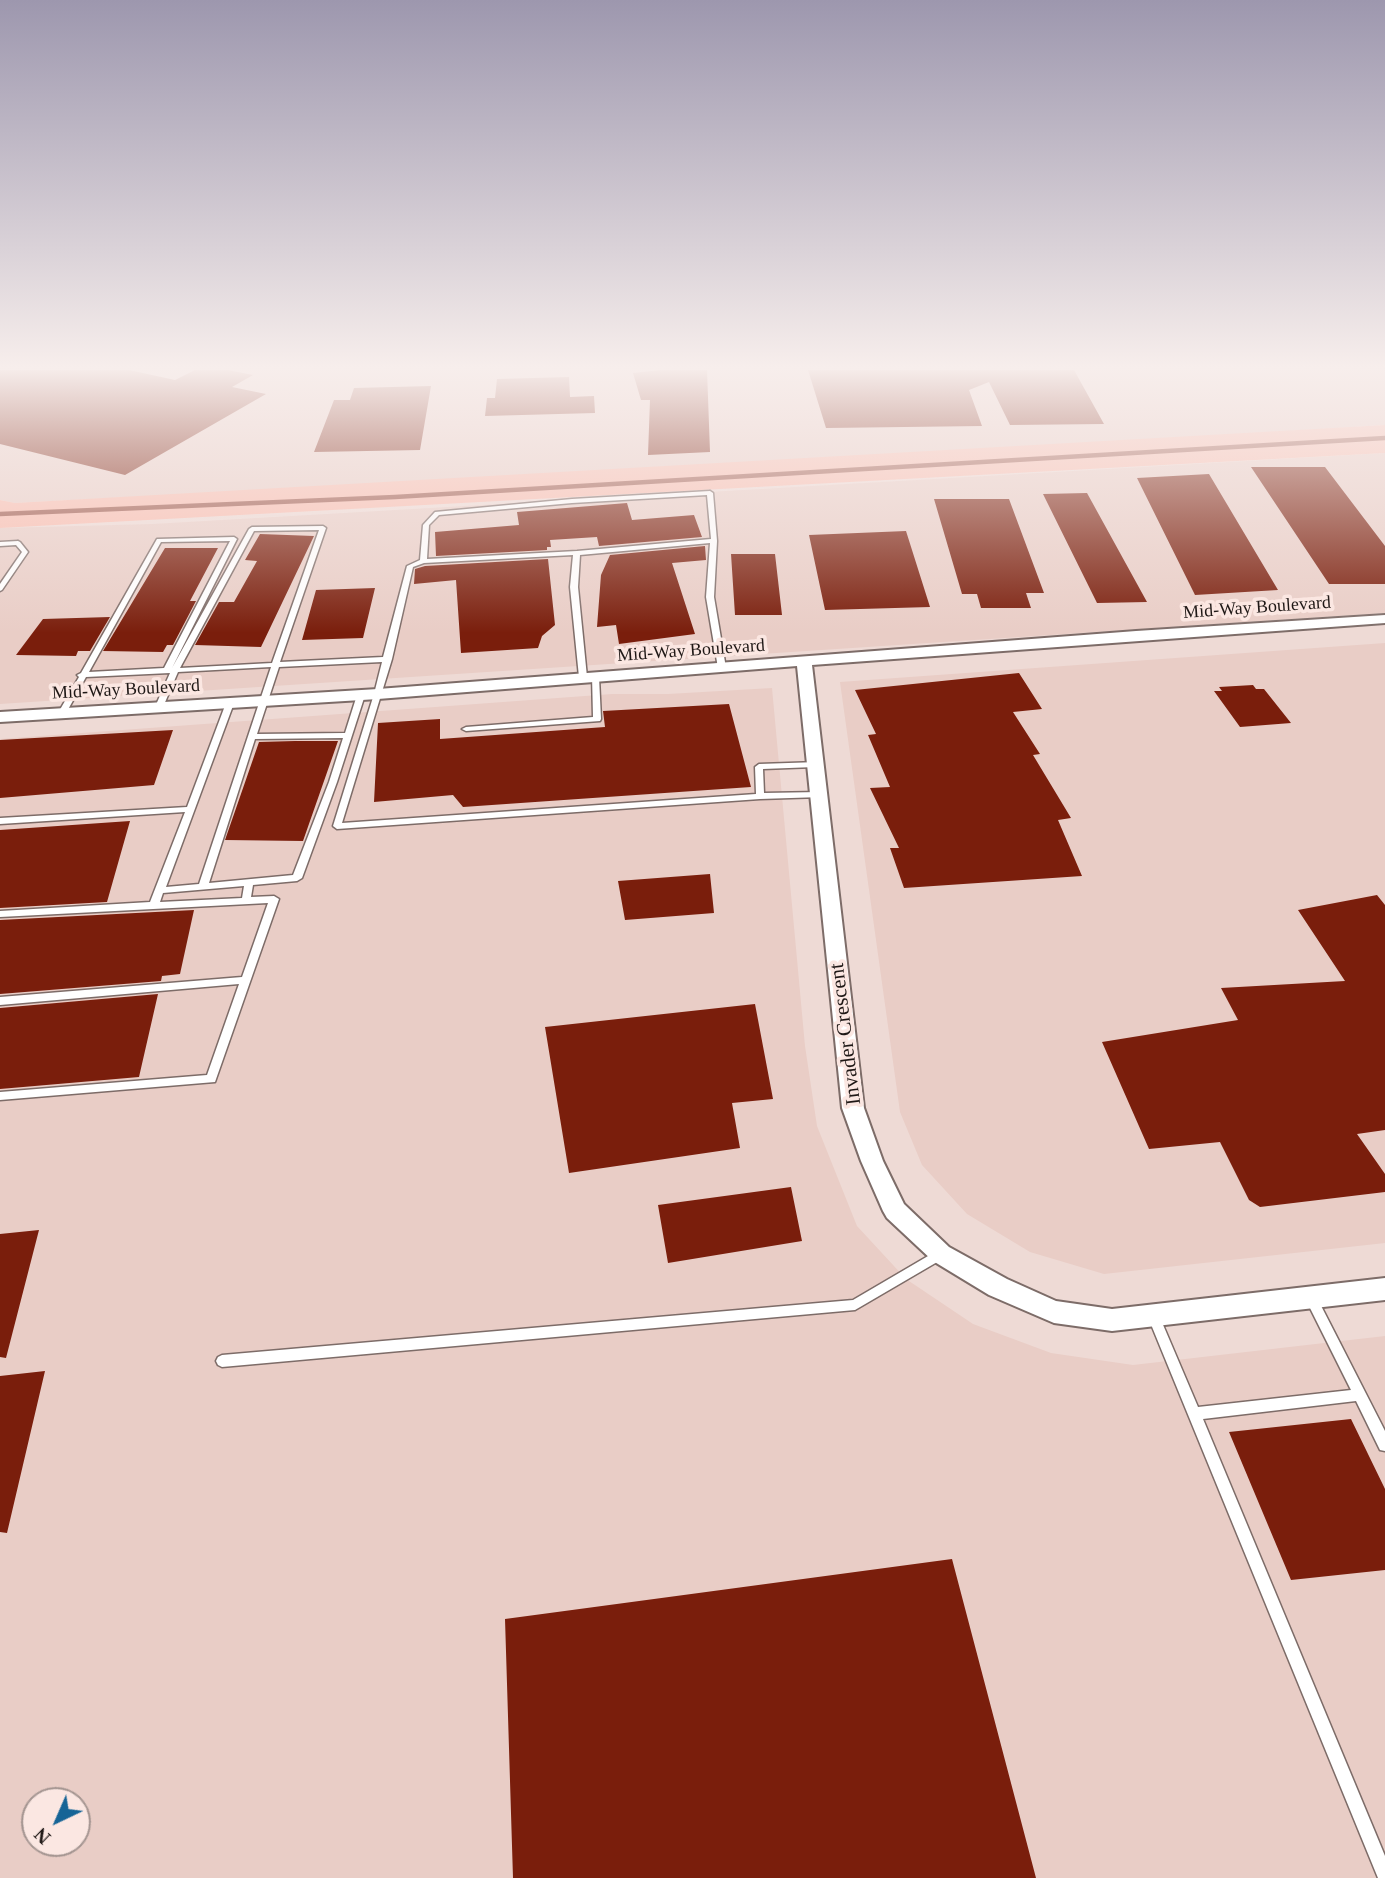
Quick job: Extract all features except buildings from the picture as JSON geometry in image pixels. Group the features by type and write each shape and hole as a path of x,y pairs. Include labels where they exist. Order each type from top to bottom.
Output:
{"street":[{"name":"Mid-Way Boulevard","path":"0,717 378,694 804,663 1136,635 1385,619"},
{"name":"Invader Crescent","path":"804,663 853,1108 895,1211 941,1254 998,1287 1054,1312 1112,1320 1385,1289"}],"lane":[{"path":"423,561 426,525 437,513 572,501 710,493 715,541 710,597 723,668"},
{"path":"171,670 252,529 323,528 203,887"},
{"path":"62,713 159,540 234,539 171,670 159,707"},
{"path":"715,541 578,553 423,561 410,566 388,659 337,826 761,796 819,795"},
{"path":"0,544 18,543 24,552 0,589"},
{"path":"466,729 597,719 574,587 578,553"},
{"path":"81,675 388,659"},
{"path":"161,890 297,878 361,695"},
{"path":"154,905 230,703"},
{"path":"252,737 348,735"},
{"path":"761,796 760,767 815,764"},
{"path":"0,821 191,809"},
{"path":"246,901 249,883"},
{"path":"0,914 274,899 212,1079 0,1097"},
{"path":"0,1002 246,980"},
{"path":"222,1361 855,1305 941,1254"},
{"path":"1311,1298 1385,1445"},
{"path":"1153,1316 1385,1876"},
{"path":"1194,1414 1360,1395"}],"shaded area":[{"path":"0,458 866,458 15,503 0,500"},
{"path":"812,458 1299,458 0,528 0,500 15,503"},
{"path":"1304,458 1385,458 1385,613 0,704 0,528 152,524"},
{"path":"1385,643 1385,1243 1104,1274 1030,1252 967,1214 922,1165 900,1112 840,682"},
{"path":"772,688 805,1046 817,1126 857,1226 906,1279 973,1324 1051,1353 1133,1365 1385,1336 1385,1878 0,1878 0,739 612,694"}],"waterway":[{"path":"0,514 395,497 1055,458"}]}
